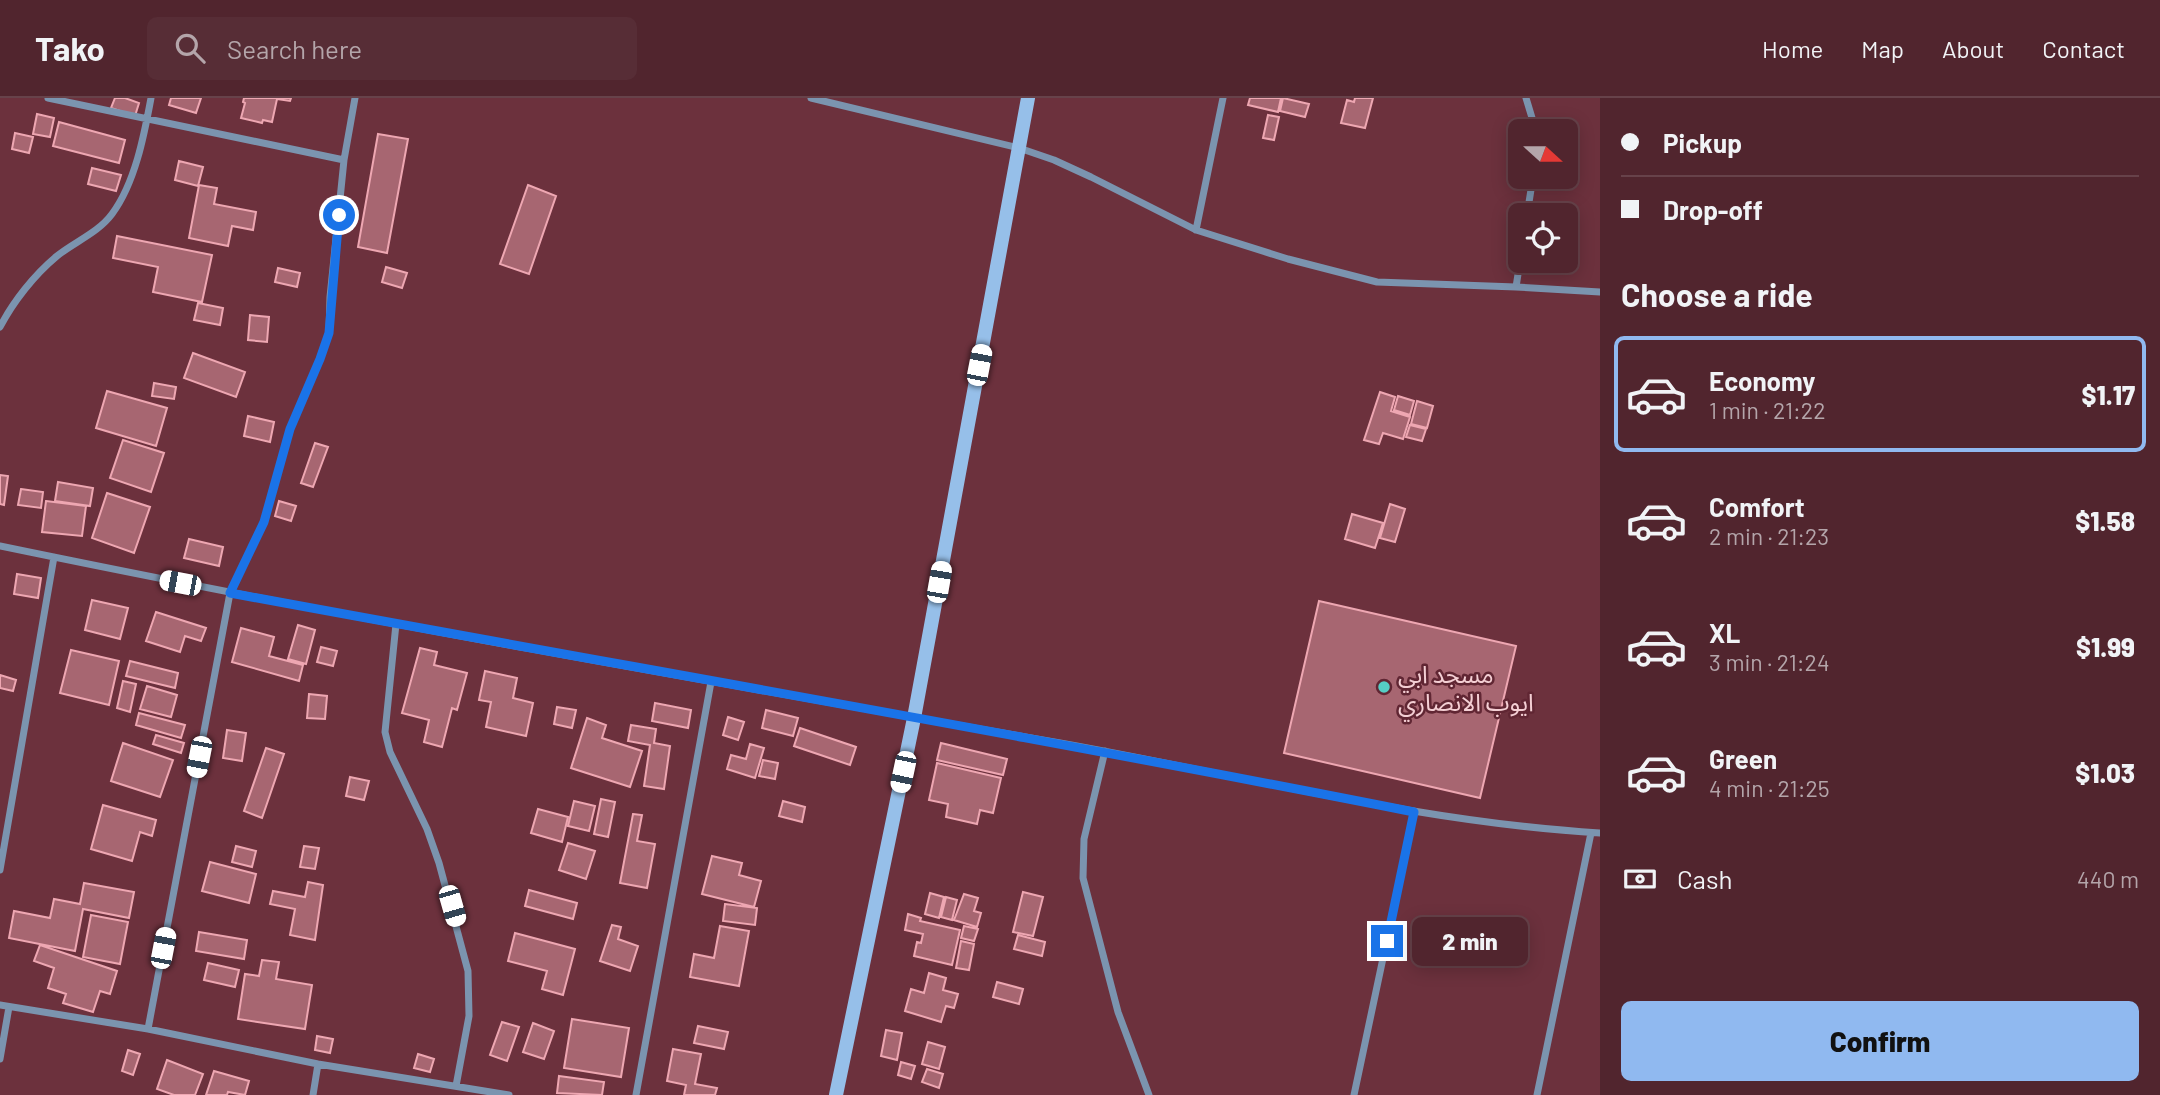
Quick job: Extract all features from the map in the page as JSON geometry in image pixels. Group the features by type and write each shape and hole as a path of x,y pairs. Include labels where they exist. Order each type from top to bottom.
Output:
{"street":[{"path":"48,98 345,160"},
{"path":"0,327 33,281 56,257 100,226 112,214 131,175 151,98"},
{"path":"148,1030 230,593 264,522 290,429 329,333 330,297 345,160 355,98"},
{"path":"811,98 832,100 1019,148 1091,177 1196,230 1288,259 1377,282 1600,292"},
{"path":"836,1095 914,718 1028,98"},
{"path":"1196,230 1223,98"},
{"path":"1527,98 1533,119"},
{"path":"1516,287 1518,273"},
{"path":"0,546 230,593 711,682 1105,751 1414,812 1600,833"},
{"path":"0,870 54,557"},
{"path":"396,624 385,732 390,752 427,829 439,863 468,971 470,1016 456,1086"},
{"path":"636,1095 711,682"},
{"path":"1105,751 1084,839 1083,878 1118,1012 1149,1095"},
{"path":"1354,1095 1414,812"},
{"path":"1537,1095 1591,833"},
{"path":"0,1005 148,1030 318,1064 509,1095"},
{"path":"0,1059 9,1007"},
{"path":"313,1095 318,1064"}],"building":[{"path":"115,98 139,103 135,116 111,108"},
{"path":"171,98 201,98 196,113 169,105"},
{"path":"244,98 291,98 290,101 277,99 272,122 263,120 262,123 241,118"},
{"path":"1250,98 1281,98 1278,112 1248,105"},
{"path":"1283,98 1309,104 1305,117 1280,111"},
{"path":"1355,98 1373,98 1365,128 1341,123 1347,100 1354,102"},
{"path":"37,114 54,118 50,137 33,134"},
{"path":"1268,115 1279,117 1274,140 1263,138"},
{"path":"59,122 125,140 119,163 53,146"},
{"path":"15,133 33,137 29,153 12,149"},
{"path":"378,134 408,139 387,253 358,247"},
{"path":"179,161 203,167 198,186 175,180"},
{"path":"92,168 121,175 116,191 88,184"},
{"path":"199,185 217,188 214,204 256,212 253,230 232,226 228,246 189,238"},
{"path":"528,185 556,196 529,274 500,264"},
{"path":"117,236 212,255 202,302 153,292 158,267 113,258"},
{"path":"386,267 407,273 402,288 382,282"},
{"path":"278,268 300,273 297,287 275,282"},
{"path":"198,303 223,308 220,325 194,320"},
{"path":"250,315 269,317 267,342 248,340"},
{"path":"193,353 245,372 236,397 184,378"},
{"path":"154,383 176,387 174,399 152,396"},
{"path":"107,391 167,408 156,446 96,428"},
{"path":"1380,392 1395,397 1391,411 1410,417 1403,439 1383,433 1379,444 1364,440"},
{"path":"1398,396 1414,401 1410,415 1394,410"},
{"path":"1417,401 1433,406 1427,428 1411,424"},
{"path":"248,416 274,422 270,442 244,436"},
{"path":"1410,425 1426,429 1422,441 1406,437"},
{"path":"123,440 164,453 151,492 110,478"},
{"path":"315,443 328,447 313,487 301,483"},
{"path":"0,475 8,476 4,505 0,504"},
{"path":"58,482 93,488 90,506 55,501"},
{"path":"21,489 43,492 41,508 18,505"},
{"path":"107,493 150,507 134,553 92,538"},
{"path":"46,501 86,506 82,536 42,532"},
{"path":"279,501 296,506 291,521 275,516"},
{"path":"1390,504 1405,509 1395,542 1380,538"},
{"path":"1352,514 1383,523 1375,548 1345,539"},
{"path":"189,539 223,547 219,566 184,558"},
{"path":"17,574 41,578 38,598 14,594"},
{"path":"92,600 128,608 120,639 85,630"},
{"path":"1319,601 1516,646 1480,798 1284,753"},
{"path":"156,612 206,628 201,641 185,636 180,652 146,641"},
{"path":"298,625 315,630 306,664 288,659"},
{"path":"241,628 274,637 269,656 303,665 299,681 232,662"},
{"path":"321,647 337,651 333,666 317,662"},
{"path":"420,648 437,652 434,665 467,673 457,710 452,708 442,747 424,742 429,720 402,713"},
{"path":"71,650 119,661 109,705 60,693"},
{"path":"130,661 178,673 175,688 126,676"},
{"path":"485,671 517,678 513,698 533,703 526,736 486,727 491,702 479,700"},
{"path":"0,675 16,680 13,691 0,688"},
{"path":"123,681 136,684 130,712 117,708"},
{"path":"147,686 177,695 171,717 140,709"},
{"path":"309,694 327,696 325,719 307,718"},
{"path":"655,703 691,710 688,728 652,721"},
{"path":"557,707 576,710 572,728 554,724"},
{"path":"766,710 798,718 793,736 762,728"},
{"path":"139,713 185,725 181,738 136,725"},
{"path":"728,717 744,722 738,740 723,735"},
{"path":"587,718 606,725 602,738 642,751 630,787 571,768"},
{"path":"631,725 656,729 654,743 670,746 664,789 644,786 650,745 628,741"},
{"path":"800,728 856,747 850,765 794,746"},
{"path":"227,730 246,733 242,761 223,758"},
{"path":"156,735 184,743 181,753 153,744"},
{"path":"123,743 173,760 160,797 111,781"},
{"path":"941,743 1007,759 1003,775 937,760"},
{"path":"750,744 764,748 755,778 727,769 731,755 746,759"},
{"path":"266,748 284,754 262,818 244,811"},
{"path":"763,760 778,763 775,779 759,776"},
{"path":"937,763 1001,778 993,813 980,810 977,824 946,817 948,804 929,800"},
{"path":"350,777 369,781 364,800 346,796"},
{"path":"601,799 615,802 608,837 594,834"},
{"path":"574,801 595,806 589,831 568,826"},
{"path":"783,801 805,807 802,822 779,816"},
{"path":"103,805 156,820 152,836 140,832 132,861 91,849"},
{"path":"538,809 568,817 562,842 531,833"},
{"path":"633,814 642,815 637,841 655,844 647,888 620,883"},
{"path":"568,843 595,851 586,879 559,870"},
{"path":"236,846 256,851 252,867 232,862"},
{"path":"304,846 319,848 315,869 300,867"},
{"path":"712,856 742,863 739,875 761,881 754,907 702,894"},
{"path":"210,862 256,874 249,903 202,891"},
{"path":"308,882 323,885 315,940 290,935 295,909 270,904 273,891 305,897"},
{"path":"84,883 134,892 129,918 83,909 75,951 9,938 14,911 50,918 54,899 80,904"},
{"path":"529,890 577,903 573,919 525,906"},
{"path":"1023,892 1043,897 1033,936 1013,932"},
{"path":"930,893 944,897 939,918 925,914"},
{"path":"964,894 978,898 974,911 981,913 977,927 954,920"},
{"path":"946,897 957,900 952,920 941,917"},
{"path":"725,904 757,908 755,925 723,921"},
{"path":"908,914 921,918 920,921 960,930 952,965 914,956 917,942 921,943 923,934 905,930"},
{"path":"91,915 128,922 120,964 83,957"},
{"path":"612,925 621,927 618,939 638,946 630,971 600,961"},
{"path":"720,926 749,931 739,986 690,977 694,954 714,958"},
{"path":"964,926 978,929 974,941 961,938"},
{"path":"199,932 247,940 244,959 196,951"},
{"path":"515,933 575,949 563,995 542,989 547,971 508,961"},
{"path":"1018,935 1045,942 1042,956 1014,949"},
{"path":"961,941 974,944 969,970 956,968"},
{"path":"40,945 117,971 110,994 100,991 93,1012 63,1003 66,994 48,988 54,968 34,961"},
{"path":"262,960 279,962 276,979 312,985 305,1029 238,1019 245,974 259,976"},
{"path":"208,963 239,970 235,987 204,980"},
{"path":"929,973 946,978 943,990 958,994 954,1008 946,1006 941,1022 905,1011 911,989 924,993"},
{"path":"997,982 1023,989 1019,1004 993,997"},
{"path":"572,1019 629,1028 621,1077 564,1068"},
{"path":"502,1022 519,1027 507,1061 490,1055"},
{"path":"533,1023 554,1031 544,1059 523,1052"},
{"path":"698,1026 728,1032 724,1049 694,1043"},
{"path":"886,1030 902,1033 897,1060 881,1056"},
{"path":"317,1036 333,1039 330,1053 315,1050"},
{"path":"928,1042 945,1047 939,1069 922,1064"},
{"path":"673,1049 701,1054 695,1084 717,1088 715,1095 684,1095 686,1085 667,1081"},
{"path":"128,1050 140,1054 133,1075 122,1071"},
{"path":"418,1054 434,1059 430,1072 414,1068"},
{"path":"167,1060 203,1074 195,1095 174,1095 157,1089"},
{"path":"901,1062 915,1066 911,1079 898,1075"},
{"path":"927,1069 943,1074 939,1088 922,1082"},
{"path":"214,1071 249,1081 245,1095 228,1092 227,1095 206,1095"},
{"path":"559,1076 604,1082 602,1095 557,1093"}],"place":[{"name":"مسجد ابي ايوب الانصاري","path":"1384,687"}],"route":[{"path":"339,215 329,333 290,429 278,464 264,522 230,593 711,682 1105,751 1414,812 1387,941"}]}
